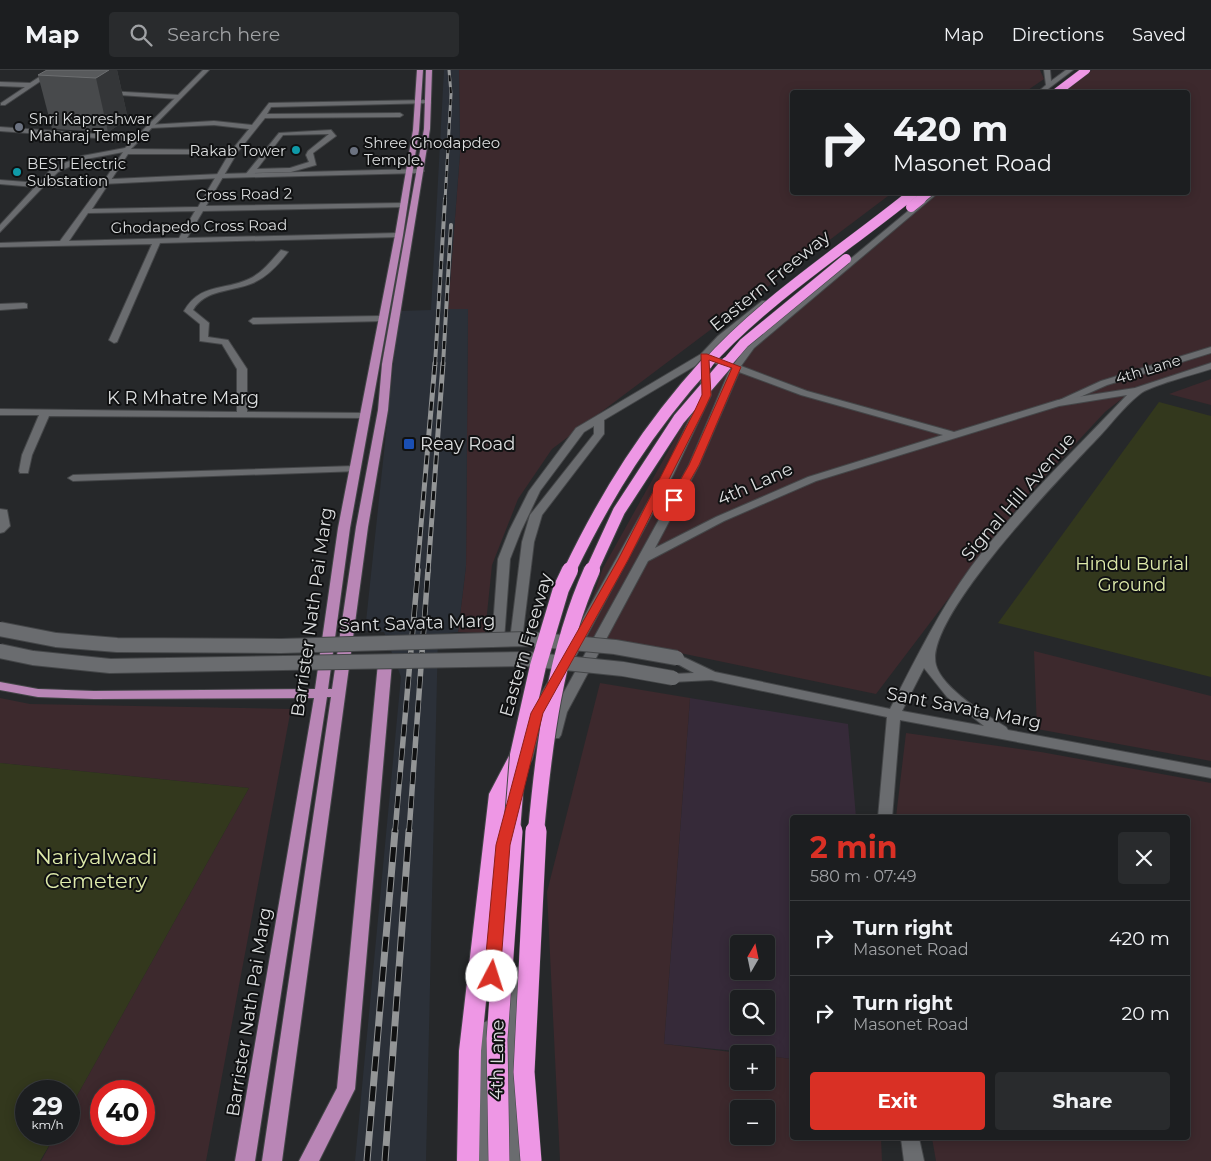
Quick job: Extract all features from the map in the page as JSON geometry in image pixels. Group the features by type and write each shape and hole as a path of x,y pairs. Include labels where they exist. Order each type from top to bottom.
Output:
{"highway":[{"path":"1048,89 1075,70"},
{"path":"1060,90 1086,70"},
{"name":"Eastern Freeway","path":"499,1161 497,1039 518,754 538,666 561,589 583,543 623,470 662,416 728,340 912,195"},
{"name":"Eastern Freeway","path":"530,1161 524,1072 534,859 543,758 559,668 584,588 619,511 679,419 714,376 744,343 926,195"},
{"path":"468,1161 470,1051 498,794 518,754"}],"main road":[{"name":"Barrister Nath Pai Marg","path":"245,1161 321,694 344,528 382,318 399,235 406,224 403,205 416,130 420,70"},
{"name":"Barrister Nath Pai Marg","path":"272,1161 340,693 362,527 383,410 387,364 406,224 420,171 429,102 429,70"},
{"path":"309,1161 346,1089 384,663"},
{"path":"0,686 38,692 94,695 340,693"}],"street":[{"path":"2,104 54,70"},
{"path":"63,243 107,182 126,151 206,70"},
{"path":"1046,70 1048,89"},
{"path":"1048,89 1070,70"},
{"path":"1065,90 1091,70"},
{"path":"0,84 31,85"},
{"path":"104,93 179,97"},
{"path":"182,240 234,152 263,116 269,105 429,102"},
{"path":"263,116 400,115"},
{"path":"150,126 214,123 254,127"},
{"path":"0,129 138,139"},
{"path":"0,182 40,186 221,176 291,170 313,163 309,155 310,152 333,136 331,132 323,131 284,133 251,173"},
{"path":"0,230 55,170 84,157 126,151 234,152"},
{"path":"251,173 420,171"},
{"path":"498,640 504,559 515,531 535,491 580,430 704,356 722,338 753,313 906,195"},
{"path":"620,565 643,559 694,465 736,367 751,346 932,195"},
{"name":"Cross Road 2","path":"86,211 403,205"},
{"name":"Ghodapedo Cross Road","path":"0,245 399,235"},
{"path":"114,340 157,241"},
{"path":"242,414 242,370 225,342 202,340 205,323 188,311 191,302 207,292 249,282 263,274 284,252"},
{"path":"0,307 24,306"},
{"path":"252,321 382,318"},
{"name":"4th Lane","path":"520,1161 513,1073 526,844 560,712 643,559 720,519 812,479 1058,403 1104,382 1211,350"},
{"path":"704,356 804,393 953,435"},
{"path":"485,1161 485,1070 503,845 537,713 620,565 677,457 706,395 704,356"},
{"name":"4th Lane","path":"1058,403 1137,391 1211,366"},
{"name":"Signal Hill Avenue","path":"894,714 928,648 976,569 1024,510 1137,391"},
{"name":"K R Mhatre Marg","path":"0,412 365,416"},
{"path":"24,471 27,455 45,413"},
{"path":"516,640 528,542 536,515 599,434 599,420"},
{"path":"73,478 355,469"},
{"path":"0,530 4,526 3,512"},
{"name":"Sant Savata Marg","path":"0,629 56,640 117,645 281,646 516,640 615,647 677,658 711,676"},
{"path":"928,648 930,667 946,687 979,718 1011,736"},
{"name":"Sant Savata Marg","path":"0,651 33,658 110,666 384,663 527,659 623,669 673,678 711,676 894,714 1211,773"},
{"path":"886,815 886,788 894,714"},
{"path":"910,1140 914,1161"}],"shaded area":[{"path":"444,70 459,70 460,153 448,309 468,309 466,566 458,632 438,634 426,1161 355,1161 401,677 384,632 365,631 399,311 431,310"},
{"path":"459,70 1040,70 1044,79 1028,90 790,90 790,195 889,195 552,449 518,499 492,565 485,633 458,632 466,566 468,309 448,309 460,153"},
{"path":"1092,70 1211,70 1211,365 1138,386 1105,412 1024,499 876,694 613,639 579,637 603,568 689,414 750,343 935,195 1190,195 1190,90 1066,90"},
{"path":"1211,379 1211,405 1169,394"},
{"path":"1034,651 1211,696 1211,761 1037,729"},
{"path":"600,683 690,698 664,1044 730,1052 730,1090 775,1090 775,1057 790,1059 790,1140 881,1140 882,1161 560,1161 547,892"},
{"path":"0,698 30,704 291,709 206,1161 41,1161 50,1145 80,1145 80,1090 249,788 0,763"},
{"path":"690,698 848,724 856,815 790,815 790,1059 775,1057 775,1045 730,1045 730,1050 664,1044"},
{"path":"906,733 1041,752 1211,783 1211,1161 936,1161 932,1140 1190,1140 1190,815 896,815"}],"green space":[{"name":"Hindu Burial Ground","path":"1159,402 1211,416 1211,677 998,623"},
{"name":"Nariyalwadi Cemetery","path":"0,763 249,788 80,1090 80,1080 15,1080 15,1145 49,1145 40,1161 0,1161"}],"building":[{"path":"47,70 109,70 96,78 38,75"}],"railway":[{"path":"445,201 451,94 449,70"},
{"path":"435,365 445,199"},
{"path":"443,365 451,225"},
{"path":"417,572 435,363"},
{"path":"428,572 443,363"},
{"path":"395,832 418,570"},
{"path":"409,832 428,570"},
{"path":"367,1161 395,831"},
{"path":"385,1161 409,831"}],"place":[{"name":"Shri Kapreshwar Maharaj Temple","path":"19,127"},
{"name":"Rakab Tower","path":"296,150"},
{"name":"Shree Ghodapdeo Temple.","path":"354,151"},
{"name":"BEST Electric Substation","path":"17,172"},
{"name":"Reay Road","path":"409,444"}],"route":[{"path":"492,976 503,845 537,713 623,560 699,410 706,395 704,356 736,367 694,465 674,500"}]}
